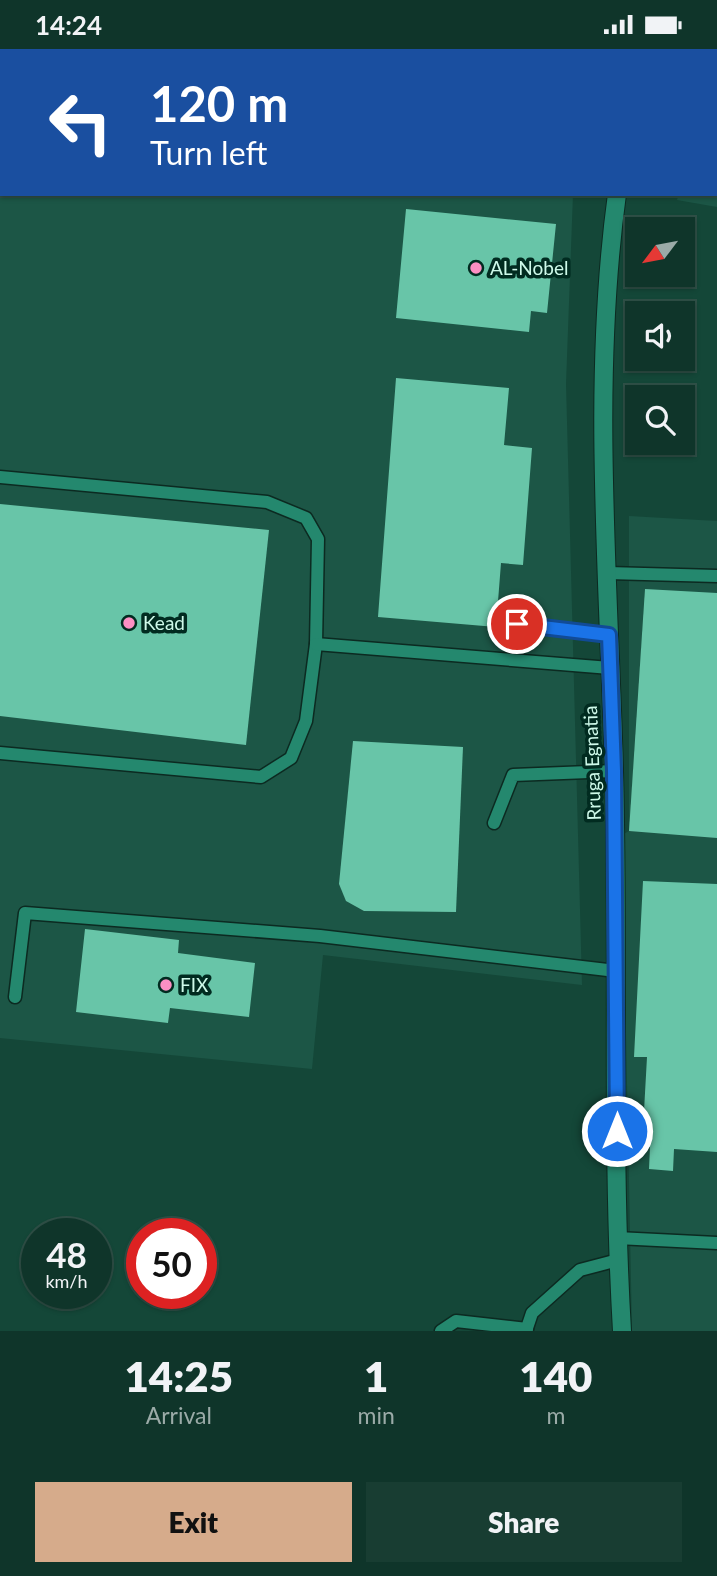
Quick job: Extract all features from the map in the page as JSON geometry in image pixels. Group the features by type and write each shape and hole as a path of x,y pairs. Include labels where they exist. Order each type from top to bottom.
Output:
{"main road":[{"name":"Rruga Egnatia","path":"617,196 604,345 614,771 617,1238 622,1331"}],"lane":[{"path":"0,477 267,502 306,517 318,539 316,644 306,721 290,758 261,776 0,753"},
{"path":"608,573 717,576"},
{"path":"517,624 609,635"},
{"path":"316,644 610,668"},
{"path":"494,823 513,775 614,771"},
{"path":"15,996 24,913 320,936 616,971"},
{"path":"617,1238 717,1243"},
{"path":"441,1331 456,1321 527,1330 532,1313 580,1269 618,1260"}],"shaded area":[{"path":"0,196 573,196 566,384 582,985 323,955 312,1069 0,1038"},
{"path":"678,196 717,196 717,207 677,200"},
{"path":"629,516 717,521 717,1331 632,1331 622,835 629,831"}],"building":[{"name":"AL-Nobel","path":"406,209 556,224 547,313 531,311 529,332 396,318"},
{"path":"396,378 509,388 504,445 532,448 523,565 501,563 496,627 378,617"},
{"name":"Kead","path":"0,504 269,530 246,745 0,716"},
{"path":"645,589 717,593 717,838 629,831"},
{"path":"353,741 463,747 456,912 364,911 346,901 339,884"},
{"path":"643,881 717,884 717,1152 674,1149 673,1171 649,1169 650,1147 642,1147 647,1057 634,1057"},
{"name":"FIX","path":"85,929 179,940 178,953 255,963 249,1017 170,1008 168,1023 76,1012"}],"place":[{"name":"AL-Nobel","path":"476,268"},
{"name":"Kead","path":"129,623"},
{"name":"FIX","path":"166,985"}],"route":[{"path":"517,624 609,635 614,771 617,1131"}]}
